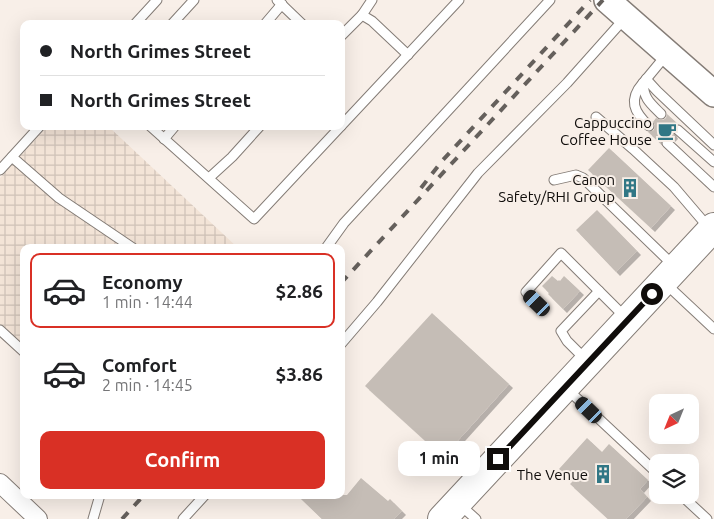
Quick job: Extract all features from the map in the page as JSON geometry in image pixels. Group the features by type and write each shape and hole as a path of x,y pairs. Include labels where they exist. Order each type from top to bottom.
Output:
{"main road":[{"path":"617,6 667,54 714,94"},
{"path":"458,513 565,387 712,229"}],"street":[{"path":"0,483 20,496"},
{"path":"25,499 38,519"}],"lane":[{"path":"139,20 157,0"},
{"path":"176,20 194,0"},
{"path":"345,32 362,15 372,0"},
{"path":"329,244 344,223 550,0"},
{"path":"345,122 456,1"},
{"path":"268,20 279,2 298,20"},
{"path":"345,339 383,295 478,173 567,83 617,6"},
{"path":"362,15 372,21 408,54"},
{"path":"649,126 640,118 634,108 634,100 638,89 667,54"},
{"path":"645,81 644,92 648,101 661,114"},
{"path":"645,81 714,144"},
{"path":"596,118 674,187 712,229"},
{"path":"0,170 36,130"},
{"path":"154,130 254,218 337,130"},
{"path":"164,139 172,130"},
{"path":"209,178 232,157 256,130"},
{"path":"678,130 714,162"},
{"path":"667,143 714,187"},
{"path":"12,157 59,198 127,244"},
{"path":"554,180 576,174 583,178 630,225 714,329"},
{"path":"537,303 526,292 561,253 628,320"},
{"path":"588,362 567,341 561,331 599,291"},
{"path":"0,330 20,348"},
{"path":"565,387 649,466"},
{"path":"93,519 99,499"},
{"path":"183,519 201,499"},
{"path":"691,504 707,519"}],"shaded area":[{"path":"44,130 112,130 234,244 20,244 20,344 0,327 0,178"}],"building":[{"path":"667,114 678,124 672,128 674,135 671,138 663,138 661,144 648,132 654,130 655,125 653,122 656,118 663,120"},
{"name":"Canon Safety/RHI Group","path":"609,148 671,206 651,228 588,170"},
{"path":"597,210 637,251 616,272 576,230"},
{"path":"552,276 560,281 564,276 580,291 563,309 542,286"},
{"path":"432,313 509,384 443,457 365,386"},
{"name":"The Venue","path":"587,438 602,452 609,444 648,480 640,489 647,497 626,519 608,519 570,484 573,481 559,469"},
{"path":"361,478 388,501 390,499 402,511 394,519 322,519 301,499 345,499 345,495"}],"railway":[{"path":"421,188 442,161 590,0"},
{"path":"345,279 603,0"},
{"path":"122,519 140,499"}],"place":[{"name":"Cappuccino Coffee House","path":"667,131"},
{"name":"Canon Safety/RHI Group","path":"630,188"},
{"name":"The Venue","path":"603,474"}],"route":[{"path":"498,459 652,294"}]}
